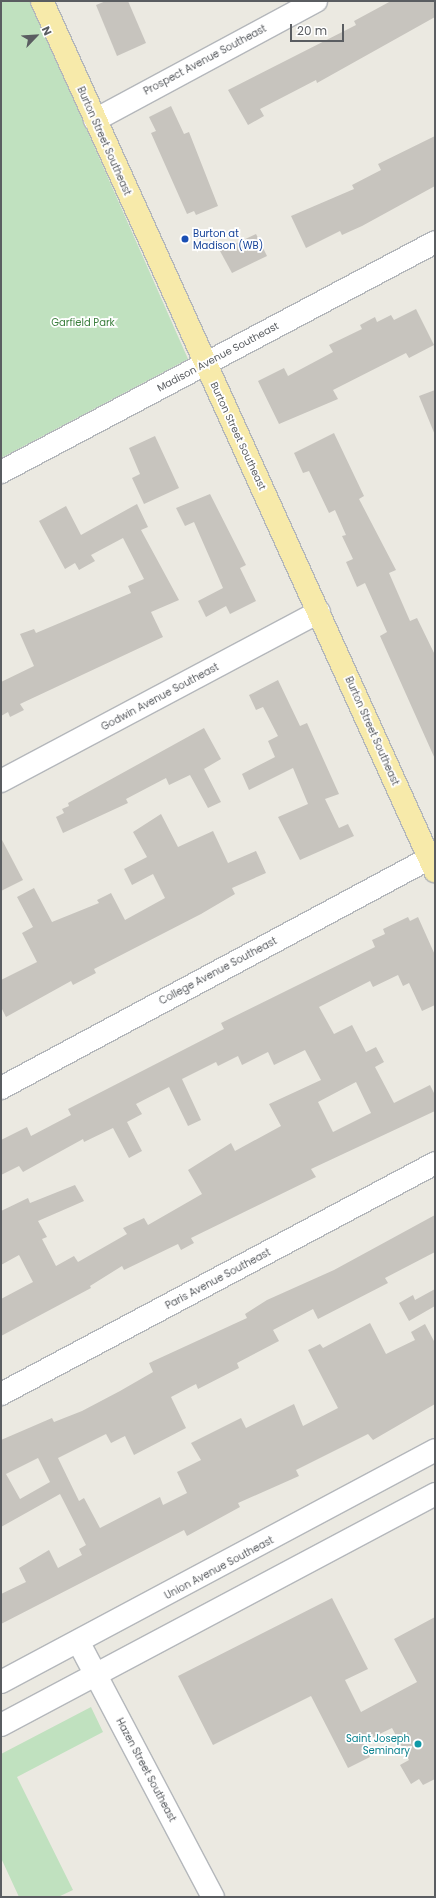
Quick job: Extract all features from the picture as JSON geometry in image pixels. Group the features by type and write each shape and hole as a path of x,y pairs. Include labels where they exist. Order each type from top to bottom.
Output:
{"main road":[{"name":"Burton Street Southeast","path":"42,1 204,364 433,861"}],"street":[{"name":"Prospect Avenue Southeast","path":"95,120 316,1"},
{"name":"Madison Avenue Southeast","path":"1,472 204,364 434,247"},
{"name":"Godwin Avenue Southeast","path":"1,781 319,612"},
{"name":"College Avenue Southeast","path":"1,1088 433,861"},
{"name":"Paris Avenue Southeast","path":"1,1394 435,1163"},
{"name":"Union Avenue Southeast","path":"1,1682 79,1643 302,1524 435,1450"},
{"path":"1,1725 317,1555 435,1494"},
{"path":"302,1524 317,1555"},
{"name":"Hazen Street Southeast","path":"79,1643 213,1897"}],"green space":[{"name":"Garfield Park","path":"1,1 30,1 188,359 1,458"},
{"path":"91,1707 103,1732 17,1777 73,1890 58,1897 19,1897 1,1858 1,1754"}],"building":[{"path":"106,1 128,1 146,43 117,56 96,5"},
{"path":"391,1 435,1 435,17 317,83 316,80 260,109 264,116 248,125 228,90 356,25 354,21"},
{"path":"171,106 184,134 189,132 218,206 196,215 194,211 187,214 151,133 156,131 149,117"},
{"path":"435,136 435,186 362,226 342,235 340,231 306,248 291,216 354,189 352,185 381,170 378,164"},
{"path":"256,234 267,256 232,273 220,251"},
{"path":"416,309 434,345 409,358 406,353 333,390 338,399 279,424 258,381 284,368 288,376 333,352 329,345 362,329 360,325 375,317 377,322 391,315 394,320"},
{"path":"435,390 435,435 419,396"},
{"path":"334,433 364,496 359,499 396,570 389,573 410,621 417,618 435,655 435,759 380,636 387,632 365,583 357,587 346,562 353,559 342,536 346,535 335,510 329,513 309,471 303,473 294,453"},
{"path":"155,436 179,488 144,504 132,478 140,474 129,448"},
{"path":"210,494 246,565 240,568 256,601 230,614 226,606 206,617 198,601 223,588 194,522 185,526 176,508"},
{"path":"137,504 148,527 141,530 179,600 151,612 163,637 20,704 24,710 10,717 8,712 1,716 1,682 34,666 20,634 34,629 36,633 131,593 128,586 144,579 123,538 91,555 95,561 79,570 75,563 65,569 39,521 66,506 81,535"},
{"path":"278,680 300,726 307,723 339,794 325,799 339,828 348,824 354,836 300,860 278,817 308,804 293,768 249,790 242,774 275,757 268,741 278,736 263,707 256,710 249,695"},
{"path":"204,728 221,759 204,769 221,802 208,808 190,775 169,785 166,778 126,799 128,803 63,833 56,817 64,813 62,809 69,806 68,803"},
{"path":"161,814 178,847 213,831 228,863 256,851 266,873 232,888 235,894 201,914 94,969 96,973 73,985 71,981 6,1017 1,1007 1,980 37,962 22,933 33,927 17,897 34,888 52,922 99,903 97,900 111,893 125,920 165,898 153,874 132,885 124,869 147,857 133,832"},
{"path":"1,838 23,880 1,891"},
{"path":"408,917 410,921 418,917 435,955 435,1005 422,1011 409,983 403,986 398,975 373,987 370,981 319,1007 334,1034 352,1025 366,1052 376,1047 384,1062 375,1067 394,1103 430,1085 435,1095 435,1111 311,1169 316,1177 191,1238 194,1243 181,1250 178,1244 124,1270 122,1266 90,1286 91,1288 1,1336 1,1299 33,1282 19,1255 1,1265 1,1211 28,1198 30,1203 75,1185 84,1201 38,1221 47,1237 42,1239 56,1266 74,1256 78,1262 127,1234 123,1228 144,1218 148,1225 202,1194 188,1170 231,1143 235,1151 281,1126 269,1104 321,1080 305,1050 274,1065 268,1052 242,1065 238,1056 218,1066 216,1062 182,1079 201,1120 188,1126 169,1087 136,1104 142,1114 127,1122 142,1151 129,1158 113,1128 84,1142 83,1139 23,1172 19,1166 1,1175 1,1140 27,1127 31,1136 71,1115 68,1109 224,1029 221,1023 375,947 372,940 385,934 383,929","holes":["356,1082 371,1113 333,1132 318,1102"]},
{"path":"435,1215 435,1252 385,1278 388,1283 318,1319 313,1309 273,1330 279,1341 237,1363 239,1368 198,1389 196,1384 171,1397 186,1428 134,1455 125,1436 111,1443 106,1434 58,1458 79,1501 84,1498 100,1528 160,1497 163,1505 187,1493 177,1472 201,1460 191,1443 241,1418 246,1428 294,1404 303,1426 338,1408 308,1350 320,1344 323,1348 370,1323 386,1354 415,1340 411,1332 425,1324 435,1343 435,1404 373,1440 368,1434 296,1470 299,1476 238,1503 240,1507 187,1536 184,1530 1,1624 1,1594 26,1582 19,1568 49,1550 58,1568 82,1555 79,1549 86,1545 60,1494 1,1527 1,1440 52,1418 54,1422 82,1411 153,1372 149,1363 247,1318 245,1314 267,1300 334,1270","holes":["38,1458 50,1482 20,1499 6,1474"]},
{"path":"435,1289 435,1306 409,1321 399,1303 413,1295 415,1300"},
{"path":"332,1598 368,1669 345,1680 361,1712 417,1682 394,1639 435,1617 435,1779 423,1785 419,1779 411,1784 400,1765 409,1760 392,1728 363,1742 370,1757 348,1768 311,1696 213,1745 178,1676"}],"place":[{"name":"Burton at Madison (WB)","path":"185,239"},
{"name":"Saint Joseph Seminary","path":"418,1744"}]}
